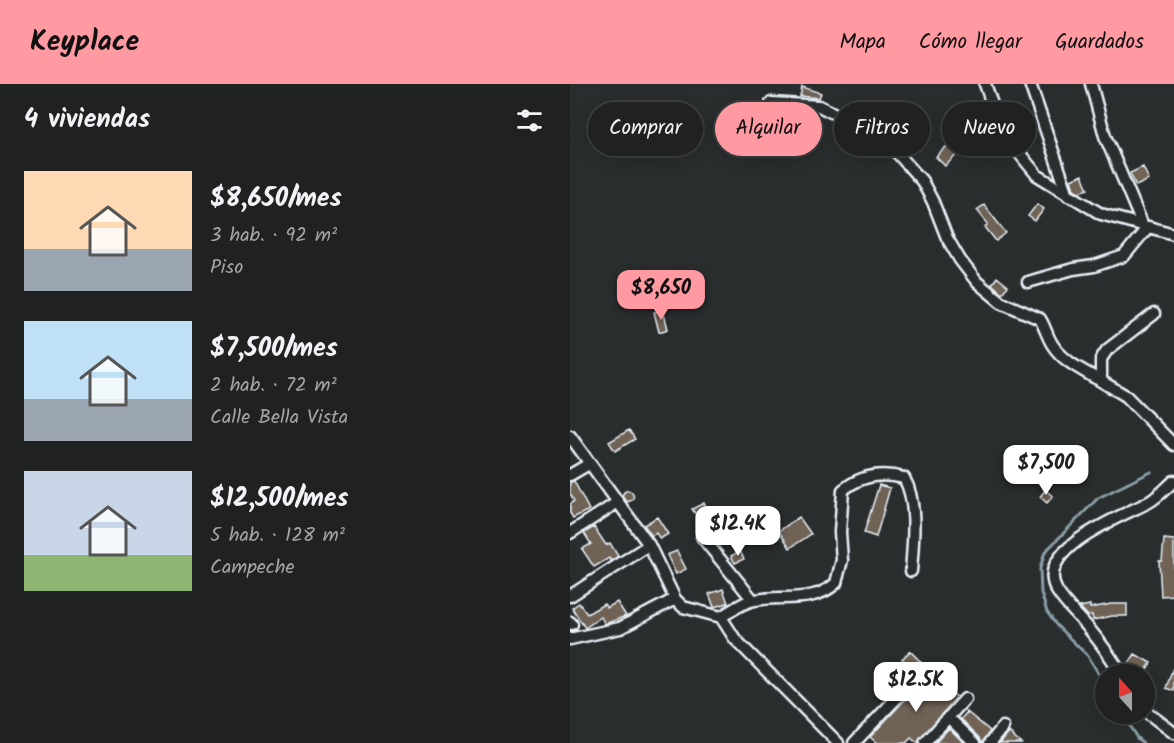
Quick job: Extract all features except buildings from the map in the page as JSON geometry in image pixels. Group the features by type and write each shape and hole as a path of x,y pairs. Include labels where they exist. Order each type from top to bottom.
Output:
{"street":[{"path":"985,84 994,110 1015,148 1036,175 1101,214 1174,234"},
{"path":"1030,84 1068,195"},
{"path":"1091,84 1105,136 1145,227"},
{"path":"822,107 884,138 922,181 947,238 977,282 1001,302 1040,318 1052,344 1059,353 1072,364 1126,396 1174,445"},
{"path":"1028,282 1094,266 1124,256 1145,227"},
{"path":"1101,381 1101,359 1107,350 1154,314"},
{"path":"570,436 649,545 675,599 683,607 721,617 753,600 789,599 821,594 836,584 842,560 840,532 843,490 865,476 890,475 904,478 909,487 914,531 911,571"},
{"path":"570,475 589,464"},
{"path":"1115,664 1103,645 1056,590 1053,578 1055,566 1067,548 1083,536 1153,500 1174,481"},
{"path":"570,533 618,502"},
{"path":"702,537 753,600"},
{"path":"570,596 649,545"},
{"path":"570,639 620,628 675,599"},
{"path":"721,617 735,639 838,743"},
{"path":"854,743 910,683"},
{"path":"925,743 965,699"},
{"path":"948,717 975,743"},
{"path":"1155,718 1174,733"},
{"path":"990,743 1003,727"}],"waterway":[{"path":"1095,668 1088,656 1057,626 1047,612 1041,593 1040,568 1045,552 1098,498 1151,472"},
{"path":"1128,724 1143,743"}]}
